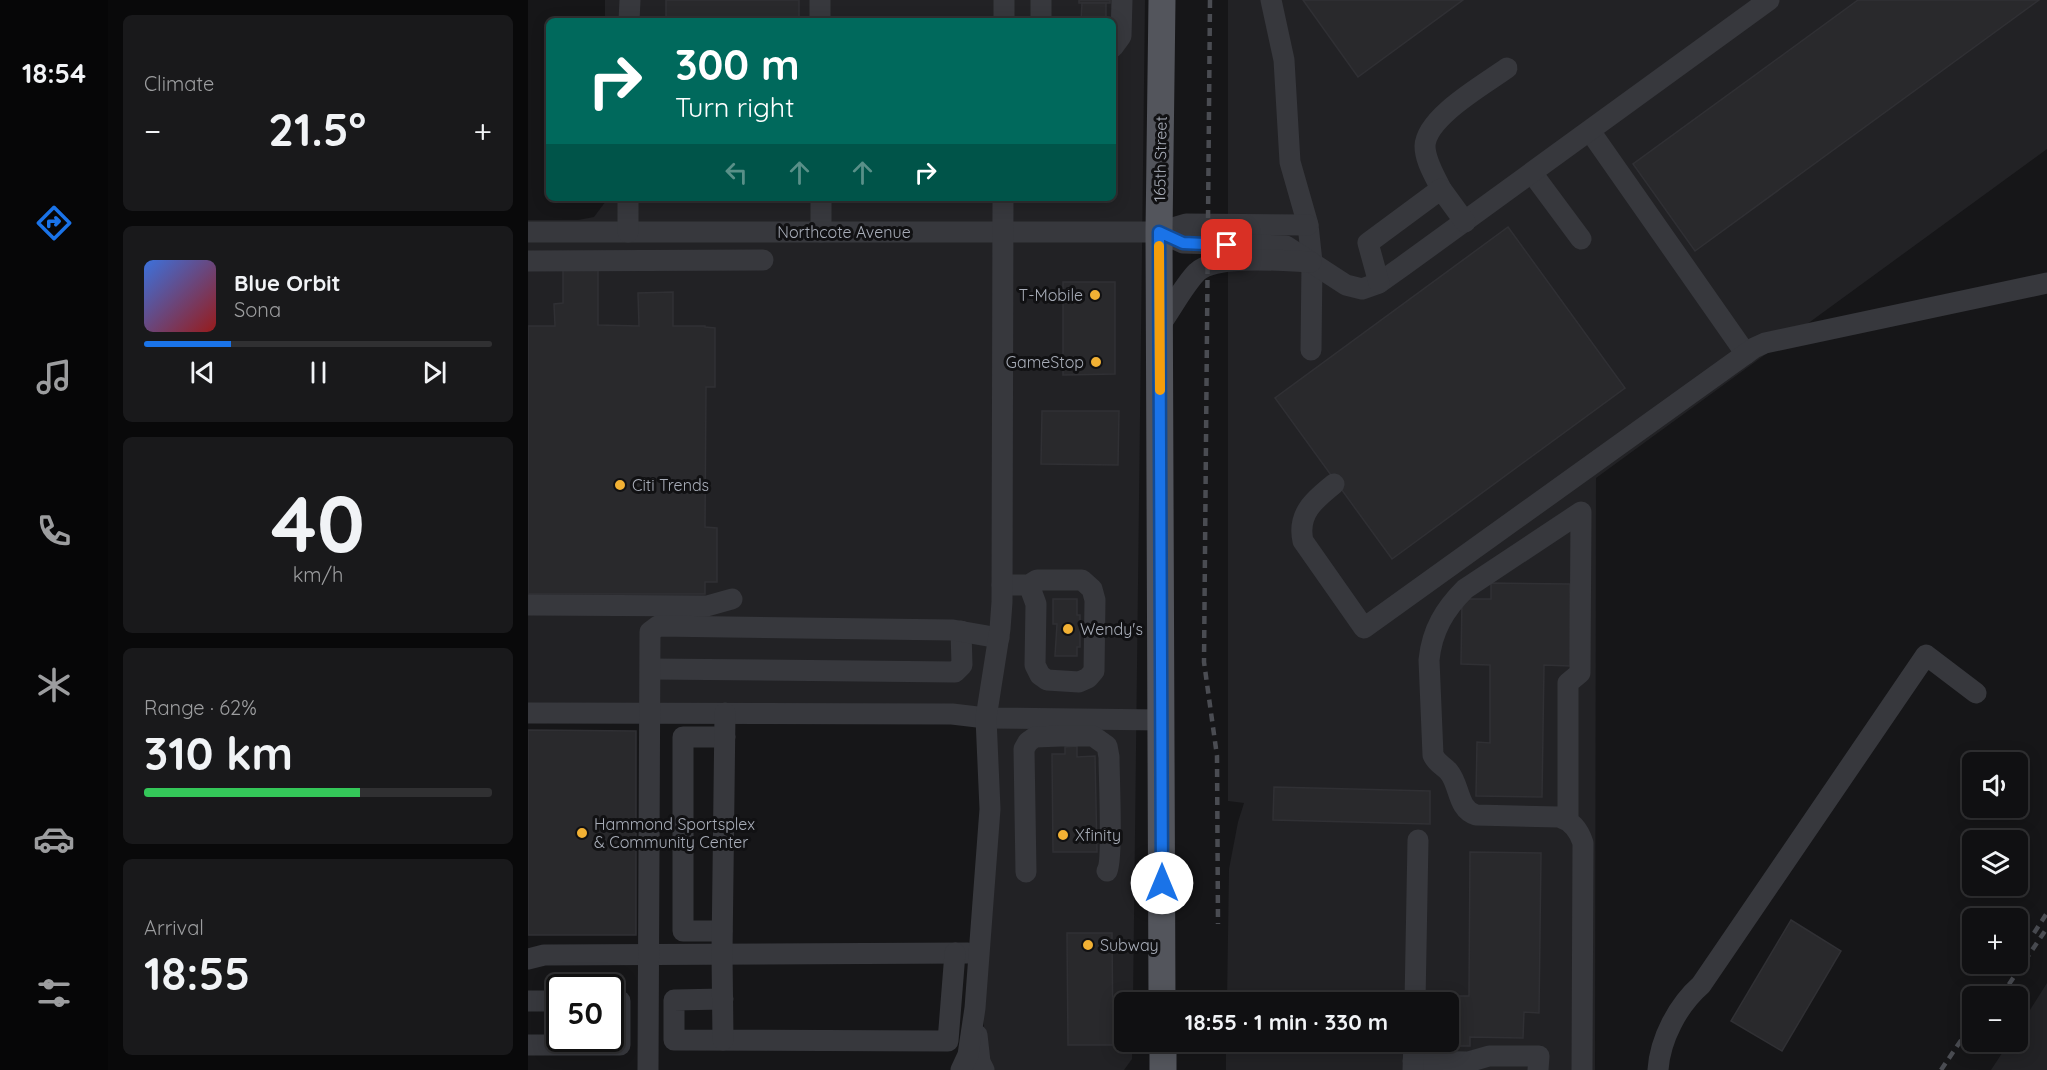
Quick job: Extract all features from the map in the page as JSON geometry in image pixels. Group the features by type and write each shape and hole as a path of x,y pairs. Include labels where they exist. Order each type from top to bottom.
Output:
{"main road":[{"name":"165th Street","path":"1162,0 1159,232 1162,992"},
{"path":"1163,1052 1163,1070"}],"street":[{"path":"629,18 630,0"},
{"path":"820,0 820,18"},
{"path":"1004,0 1004,18"},
{"path":"1041,0 1041,18"},
{"path":"1116,36 1122,0"},
{"path":"1271,0 1284,60 1290,162 1308,225 1312,262 1311,350"},
{"path":"1159,232 1183,243 1286,246 1354,288 1362,289 1379,283 1769,0"},
{"path":"1465,222 1441,189 1426,156 1425,146 1428,134 1434,124 1445,114 1507,68"},
{"path":"1590,131 1746,354"},
{"path":"1532,173 1581,239"},
{"path":"1379,283 1368,243 1441,189"},
{"path":"628,201 628,232"},
{"path":"821,201 821,232"},
{"path":"961,1070 968,1055 975,1008 990,809 986,718 999,638 1002,585 1003,201"},
{"path":"1159,232 1186,224 1308,225"},
{"name":"Northcote Avenue","path":"528,232 1159,232"},
{"path":"528,261 763,260"},
{"path":"1160,325 1198,272 1208,265 1230,260 1312,262"},
{"path":"1334,484 1315,499 1306,510 1300,531 1303,541 1364,628 1746,354 1765,343 2047,283"},
{"path":"1568,820 1568,683 1580,673 1581,512 1465,589 1450,604 1441,619 1430,645 1429,660 1433,754 1436,762 1450,772 1469,813 1559,817 1568,820 1576,828 1583,843 1582,1070"},
{"path":"1002,585 1029,585 1037,580 1082,580 1092,589 1095,600 1094,671 1088,678 1079,682 1047,680 1040,675 1035,666 1036,604 1029,585"},
{"path":"528,605 707,606 732,599"},
{"path":"648,1070 650,632 658,626 961,631 999,638"},
{"path":"651,669 954,672 962,665 961,631"},
{"path":"1658,1070 1663,1043 1689,996 1701,986 1926,655 1976,693"},
{"path":"528,713 952,714 986,718 1161,720"},
{"path":"723,1040 725,713"},
{"path":"1026,872 1024,749 1035,737 1094,736 1107,746 1109,757 1110,849 1107,871"},
{"path":"722,932 683,932 683,737 725,737"},
{"path":"1415,992 1418,840"},
{"path":"528,959 544,955 649,953 979,953"},
{"path":"723,999 674,1000 674,1040 948,1041 955,953"},
{"path":"528,1002 546,1001"},
{"path":"975,1008 979,1052 984,1070"},
{"path":"528,1045 546,1045"},
{"path":"1414,1057 1468,1062 1489,1056 1539,1056 1538,1070"}],"shaded area":[{"path":"605,0 1145,0 1133,992 1114,992 1114,1052 1132,1052 1132,1059 1124,1070 992,1070 989,1067 981,1003 994,707 528,705 528,220 578,220 594,217 606,201 1116,201 1116,18 605,18"},
{"path":"1228,0 2047,0 2047,149 1596,478 1595,1070 1226,1070 1226,1052 1459,1052 1459,992 1227,992 1229,869 1244,803 1228,801"},
{"path":"2047,983 2047,1070 1991,1070 2003,1052 2028,1052 2028,1013"}],"building":[{"path":"666,0 799,0 799,18 666,18"},
{"path":"1079,0 1110,0 1110,3 1079,3"},
{"path":"1303,0 1463,0 1358,77"},
{"path":"1858,0 2039,0 1695,251 1633,164"},
{"path":"1082,3 1106,3 1106,18 1081,18"},
{"path":"1508,227 1625,388 1392,559 1275,398"},
{"path":"563,267 598,267 598,325 639,326 638,293 673,292 673,326 715,328 715,387 706,387 705,527 717,528 717,582 705,582 705,594 528,594 528,326 555,326 554,304 563,303"},
{"path":"1063,282 1115,282 1115,374 1063,375"},
{"path":"1042,411 1119,411 1118,465 1041,464"},
{"path":"1491,583 1570,584 1570,666 1544,665 1542,797 1476,796 1477,742 1490,743 1490,665 1461,664 1462,599 1491,599"},
{"name":"Wendy's","path":"1053,599 1077,599 1077,615 1080,615 1080,647 1077,647 1077,656 1055,656 1057,624 1053,624"},
{"name":"Hammond Sportsplex & Community Center","path":"528,730 636,731 636,935 528,935"},
{"path":"1077,746 1077,757 1095,756 1097,852 1053,852 1052,754 1065,754 1065,747"},
{"path":"1274,787 1430,791 1430,824 1273,820"},
{"path":"1470,852 1541,853 1539,1013 1524,1012 1523,1038 1470,1037 1470,1046 1459,1046 1459,996 1469,996"},
{"path":"1791,920 1841,951 1782,1051 1731,1021"},
{"path":"1067,933 1112,933 1113,1045 1068,1045"}],"railway":[{"path":"1210,0 1204,662 1217,756 1218,924"},
{"path":"2034,933 2047,913"},
{"path":"2008,986 2047,928"},
{"path":"1941,1070 1962,1039"}],"slow traffic":[{"path":"1159,246 1160,390"}],"place":[{"name":"T-Mobile","path":"1095,295"},
{"name":"GameStop","path":"1096,362"},
{"name":"Citi Trends","path":"620,485"},
{"name":"Wendy's","path":"1068,629"},
{"name":"Hammond Sportsplex & Community Center","path":"582,833"},
{"name":"Xfinity","path":"1063,835"},
{"name":"Subway","path":"1088,945"}],"route":[{"path":"1162,883 1159,232 1183,243 1227,245"}]}
